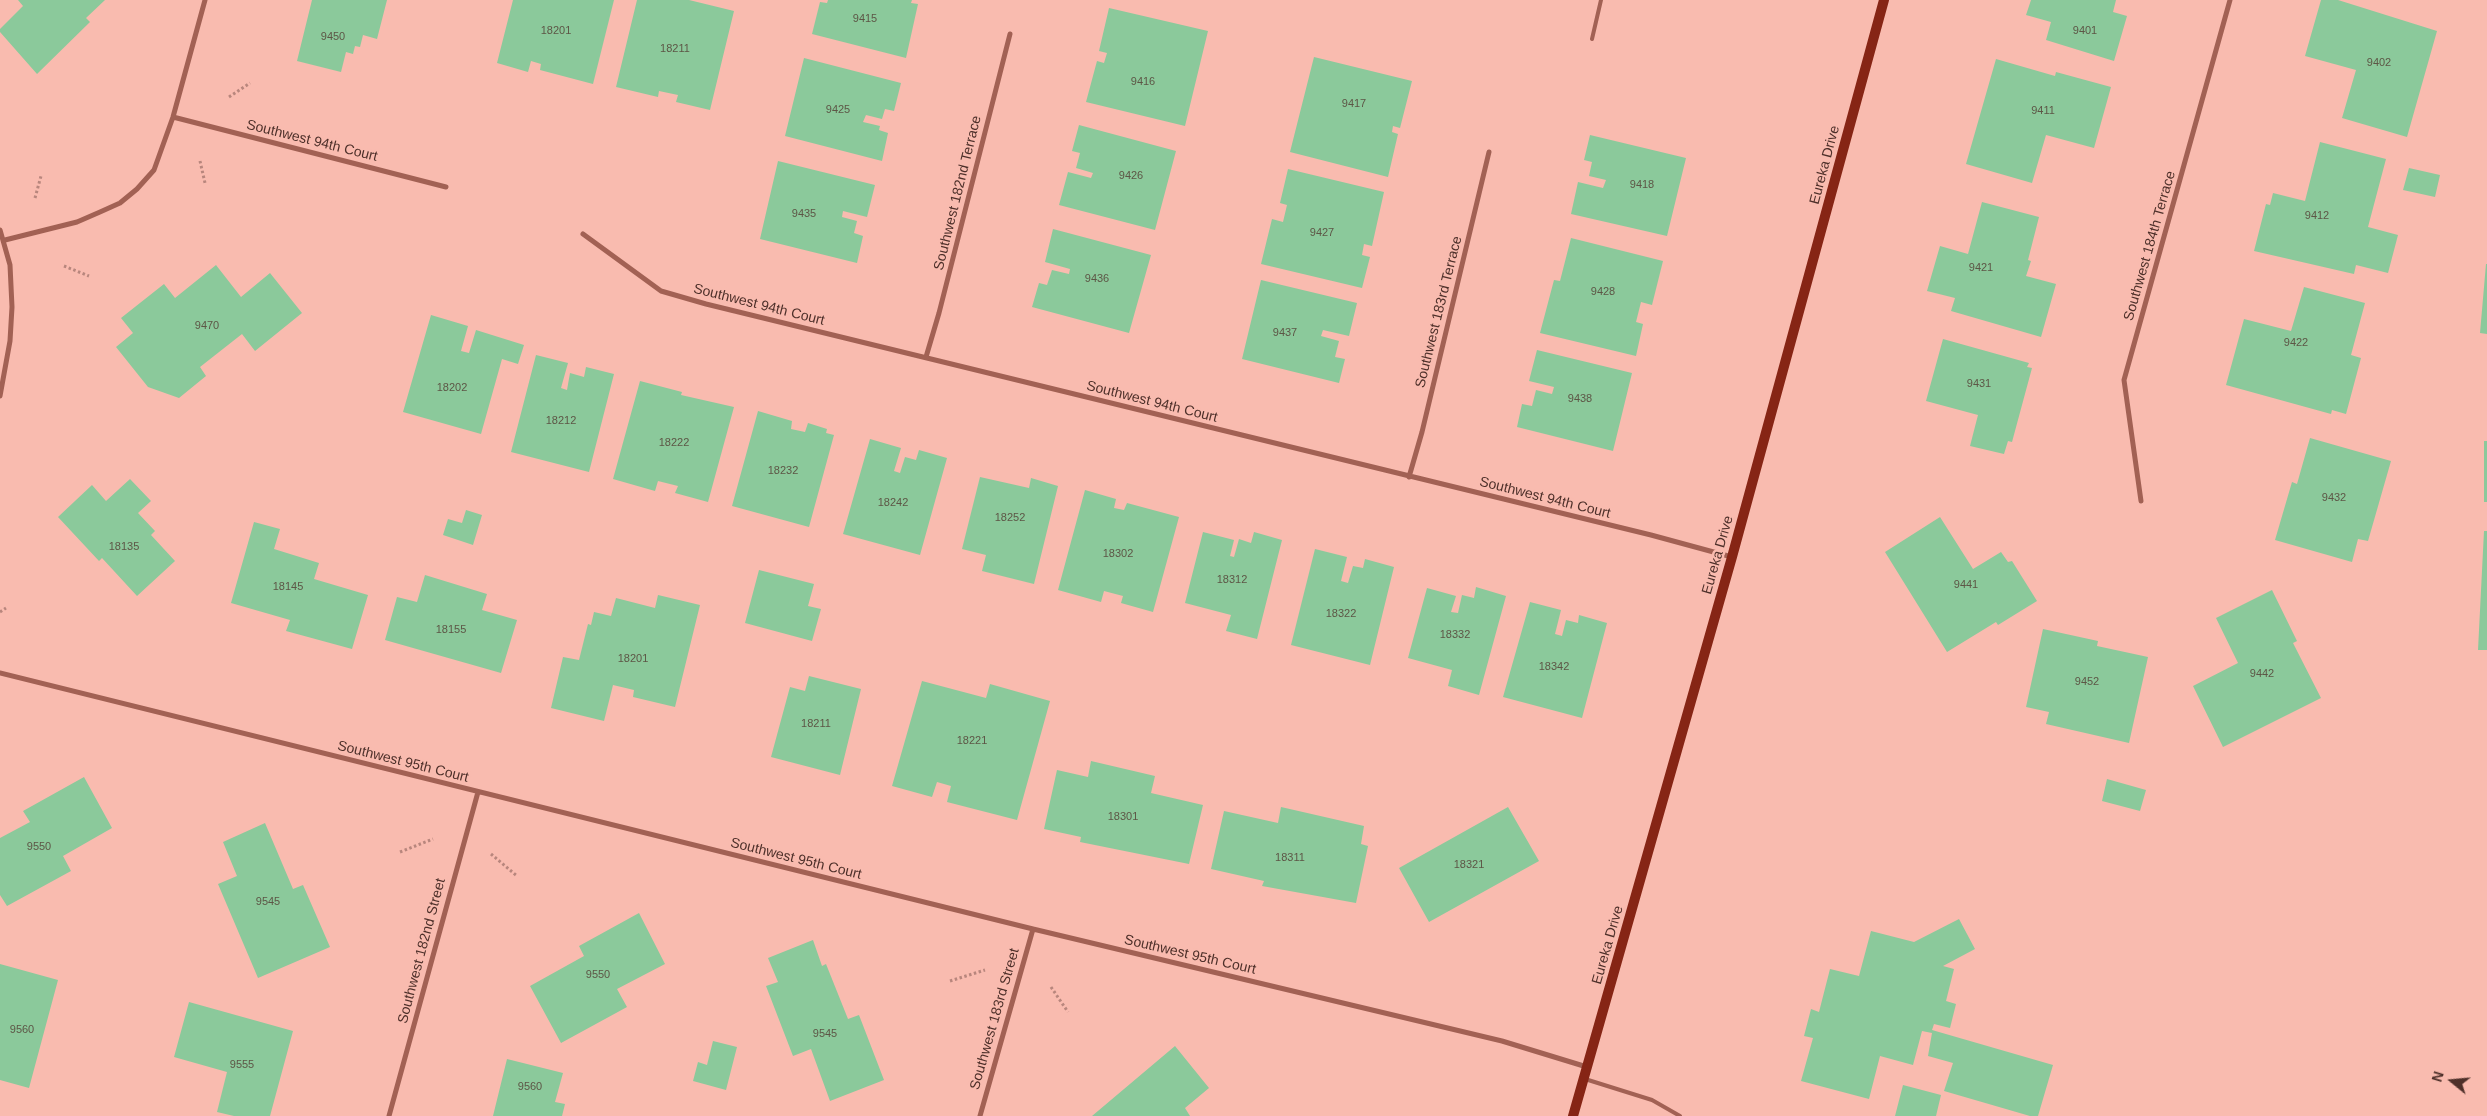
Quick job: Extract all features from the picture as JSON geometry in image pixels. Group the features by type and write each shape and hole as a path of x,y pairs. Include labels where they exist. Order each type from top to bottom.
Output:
{"main road":[{"name":"Eureka Drive","path":"1573,1116 1732,557 1884,0"}],"street":[{"path":"5,240 77,222 120,202 137,189 154,170 173,117 205,0"},
{"name":"Southwest 184th Terrace","path":"2141,500 2124,380 2230,0"},
{"name":"Southwest 182nd Terrace","path":"926,357 939,313 1010,34"},
{"name":"Southwest 94th Court","path":"173,117 446,187"},
{"name":"Southwest 183rd Terrace","path":"1409,477 1422,432 1489,152"},
{"path":"0,230 5,240 10,265 12,307 10,342 0,396"},
{"name":"Southwest 94th Court","path":"583,234 661,290 706,304 1651,535 1732,557"},
{"name":"Southwest 95th Court","path":"0,673 1033,929 1502,1041 1587,1067"},
{"name":"Southwest 182nd Street","path":"388,1116 478,792"},
{"name":"Southwest 183rd Street","path":"980,1116 1033,929"}],"lane":[{"path":"1592,39 1601,0"},
{"path":"1584,1078 1652,1100 1680,1116"}],"path":[{"path":"229,97 250,84"},
{"path":"200,161 205,183"},
{"path":"35,198 41,176"},
{"path":"64,266 89,276"},
{"path":"0,612 6,608"},
{"path":"400,852 433,839"},
{"path":"491,854 517,876"},
{"path":"950,981 985,970"},
{"path":"1051,987 1068,1012"}],"building":[{"path":"18,0 105,0 86,18 90,22 37,74 0,32 0,29 23,6"},
{"path":"312,0 387,0 377,39 363,35 360,47 355,46 353,54 346,52 341,72 297,61"},
{"path":"513,0 614,0 593,84 540,70 541,64 531,61 528,72 497,63"},
{"path":"637,0 689,0 734,11 710,110 676,102 678,95 659,91 658,97 616,87"},
{"path":"828,0 912,0 911,3 918,4 906,58 812,34 820,2 827,3"},
{"path":"2031,0 2116,0 2113,12 2127,16 2114,61 2046,40 2051,22 2026,15"},
{"path":"2321,0 2338,0 2437,31 2407,137 2342,118 2356,70 2305,56"},
{"path":"1109,8 1208,31 1185,126 1086,102 1097,61 1104,63 1107,53 1099,51"},
{"path":"1314,57 1412,81 1400,128 1393,126 1392,132 1398,134 1388,177 1290,152"},
{"path":"804,58 901,83 894,111 885,109 882,119 866,115 863,122 880,126 879,130 888,133 882,161 785,136"},
{"path":"1996,59 2055,76 2056,72 2111,87 2094,148 2046,135 2032,183 1966,164"},
{"path":"1079,125 1176,151 1155,230 1059,205 1068,172 1091,178 1093,173 1076,168 1080,153 1072,151"},
{"path":"1590,135 1686,158 1667,236 1571,214 1578,182 1603,188 1606,180 1589,176 1592,162 1584,160"},
{"path":"2320,142 2386,159 2368,227 2398,235 2388,273 2356,265 2354,274 2254,251 2266,204 2270,205 2273,193 2305,201"},
{"path":"778,161 875,185 867,217 843,211 842,217 857,221 854,233 863,236 857,263 760,239"},
{"path":"2409,168 2440,175 2435,197 2403,190"},
{"path":"1288,169 1384,192 1372,246 1364,244 1362,255 1370,257 1362,288 1261,264 1272,219 1283,222 1287,205 1280,203"},
{"path":"1982,202 2039,217 2028,260 2031,261 2026,276 2056,284 2041,337 1951,311 1955,298 1927,291 1940,246 1968,254"},
{"path":"1053,229 1151,255 1129,333 1032,307 1039,283 1047,285 1052,270 1069,274 1070,269 1045,262"},
{"path":"1571,238 1663,261 1652,305 1641,302 1636,322 1643,324 1636,356 1540,333 1554,280 1560,281"},
{"path":"2487,264 2487,334 2480,333"},
{"path":"216,265 241,297 270,273 302,313 255,351 242,334 200,367 206,376 179,398 148,387 116,347 133,333 121,318 164,284 175,298"},
{"path":"1261,280 1357,303 1349,336 1323,330 1321,336 1339,341 1335,357 1345,359 1339,383 1242,359"},
{"path":"2304,287 2365,303 2351,355 2361,358 2346,414 2332,410 2331,414 2226,385 2244,319 2291,331"},
{"path":"431,315 468,326 461,351 469,353 476,330 524,345 518,364 502,359 481,434 403,412"},
{"path":"1943,339 2029,363 2027,367 2032,368 2012,442 2008,441 2004,454 1970,446 1978,415 1926,401"},
{"path":"1537,350 1632,373 1613,451 1517,427 1522,404 1532,406 1536,390 1552,394 1554,387 1529,381"},
{"path":"536,355 568,363 561,388 567,390 570,373 584,377 586,367 614,374 589,472 511,452"},
{"path":"640,381 682,392 681,395 734,407 708,502 675,493 678,486 658,481 655,491 613,479"},
{"path":"758,411 792,421 791,429 805,432 808,423 827,429 826,433 834,435 809,527 732,506"},
{"path":"2310,438 2391,461 2368,541 2358,539 2352,562 2275,540 2292,482 2297,484"},
{"path":"870,439 901,448 894,471 900,473 905,457 916,460 919,450 947,458 920,555 843,534"},
{"path":"2484,441 2487,441 2487,502 2484,502"},
{"path":"980,477 1029,488 1031,478 1058,486 1034,584 982,571 986,555 962,549"},
{"path":"130,479 151,501 138,513 155,531 151,535 175,561 137,596 102,558 99,561 58,517 92,485 106,501"},
{"path":"1085,490 1116,499 1114,508 1124,510 1127,503 1179,517 1153,612 1121,603 1123,596 1104,591 1101,602 1058,590"},
{"path":"466,510 482,515 473,545 443,535 448,519 462,523"},
{"path":"1940,517 1973,569 2001,552 2008,562 2012,561 2037,601 1998,625 1996,622 1947,652 1885,552"},
{"path":"254,522 280,529 274,549 319,563 314,579 368,595 352,649 286,631 290,620 231,603"},
{"path":"2484,531 2487,531 2487,650 2478,650"},
{"path":"1203,532 1234,540 1230,556 1234,557 1239,539 1251,543 1254,532 1282,540 1257,639 1226,631 1231,615 1185,603"},
{"path":"1315,549 1347,557 1341,581 1348,583 1353,566 1363,568 1365,559 1394,567 1370,665 1291,645"},
{"path":"759,570 814,584 808,606 821,609 812,641 745,623"},
{"path":"425,575 487,594 482,610 517,620 501,673 385,640 397,597 417,602"},
{"path":"1476,587 1506,596 1479,695 1448,686 1452,670 1408,658 1427,588 1456,596 1451,612 1458,613 1462,595 1474,598"},
{"path":"2272,590 2297,641 2293,643 2321,698 2223,747 2193,686 2238,663 2216,618"},
{"path":"658,595 700,605 675,707 633,697 634,690 613,685 604,721 551,708 563,657 579,660 588,624 591,625 594,612 611,616 616,598 655,608"},
{"path":"1530,602 1561,610 1555,634 1562,636 1566,620 1578,623 1579,615 1607,623 1582,718 1503,697"},
{"path":"2043,629 2098,641 2097,646 2148,657 2129,743 2046,724 2049,712 2026,707"},
{"path":"809,676 861,689 840,775 771,757 790,687 805,691"},
{"path":"922,681 986,698 990,684 1050,701 1017,820 947,802 951,786 937,782 932,797 892,786"},
{"path":"1091,761 1155,776 1151,793 1203,805 1189,864 1080,842 1081,837 1044,829 1057,770 1088,777"},
{"path":"84,777 112,828 63,856 71,871 7,906 0,895 0,838 30,822 23,811"},
{"path":"2107,779 2146,790 2140,811 2102,801"},
{"path":"1281,807 1364,826 1361,844 1368,846 1356,903 1262,886 1264,881 1211,869 1224,811 1278,823"},
{"path":"1508,807 1539,861 1429,922 1399,868"},
{"path":"265,823 293,889 303,885 330,947 258,978 218,884 237,876 223,842"},
{"path":"639,913 665,964 617,989 627,1007 561,1043 530,986 584,956 579,946"},
{"path":"1959,919 1975,949 1943,966 1954,969 1946,1001 1956,1004 1950,1028 1934,1024 1932,1030 2053,1065 2038,1116 2030,1116 1944,1091 1953,1063 1928,1056 1932,1033 1922,1031 1913,1065 1880,1056 1869,1099 1801,1081 1813,1038 1804,1036 1811,1009 1819,1012 1830,969 1859,976 1871,931 1914,942"},
{"path":"813,940 822,966 826,964 848,1019 859,1015 884,1080 830,1101 811,1049 793,1056 766,986 778,982 768,958"},
{"path":"0,964 58,980 29,1088 0,1080"},
{"path":"189,1002 293,1031 270,1116 234,1116 217,1112 227,1072 174,1057"},
{"path":"713,1041 737,1047 726,1090 693,1081 698,1062 707,1065"},
{"path":"1175,1046 1209,1088 1185,1108 1190,1116 1092,1116"},
{"path":"507,1059 563,1073 555,1102 565,1104 562,1116 493,1116"},
{"path":"1903,1085 1941,1095 1936,1116 1895,1116"}]}
